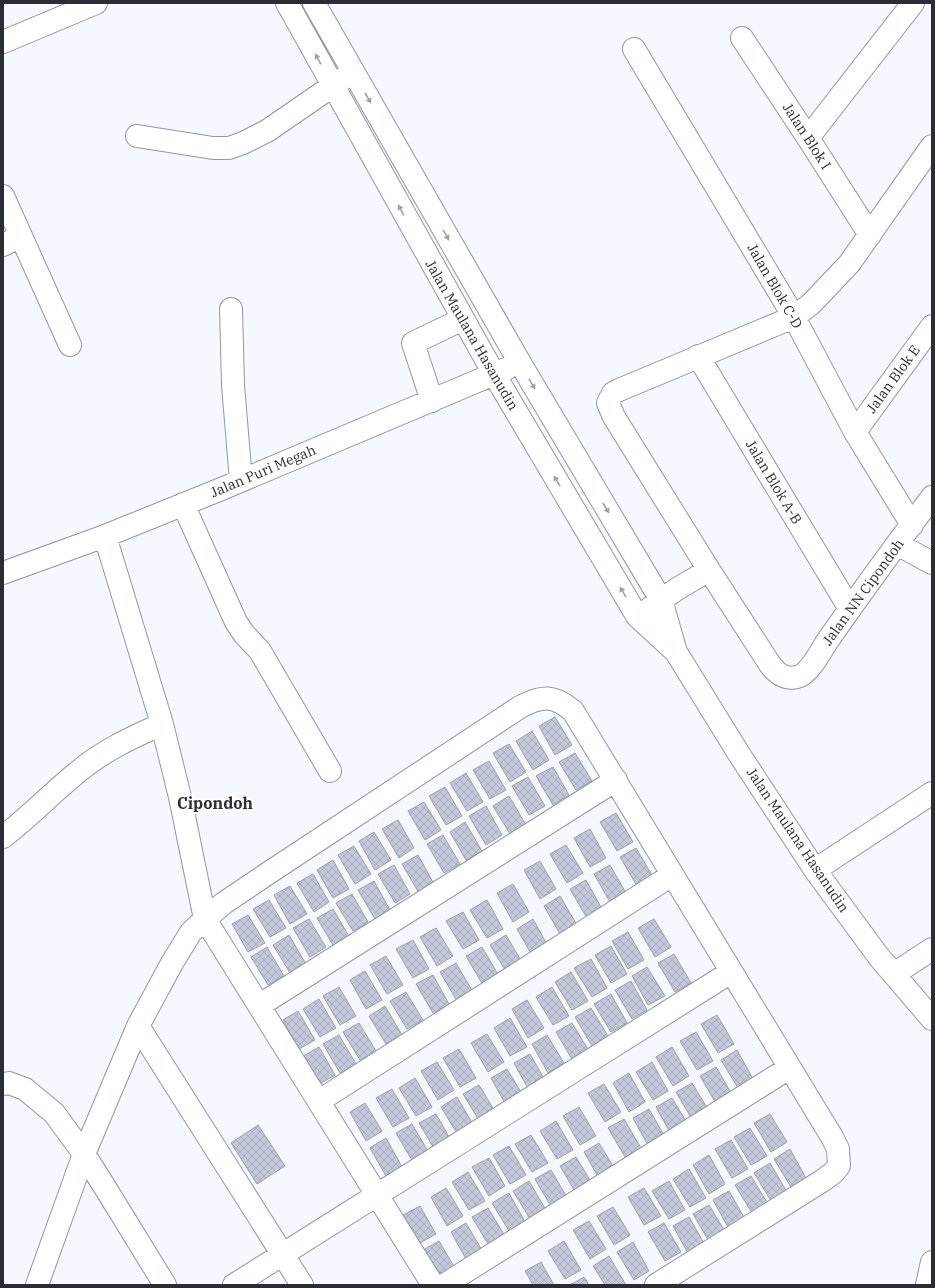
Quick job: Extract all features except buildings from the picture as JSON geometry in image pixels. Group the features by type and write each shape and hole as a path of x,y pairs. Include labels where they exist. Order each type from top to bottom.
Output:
{"street":[{"path":"3,42 96,3"},
{"name":"Jalan Maulana Hasanudin","path":"287,3 326,91 413,230 457,322 488,377 637,616 676,652 739,754 821,866 879,957 932,1019"},
{"name":"Jalan Maulana Hasanudin","path":"314,3 520,363 661,600 676,652"},
{"path":"808,138 903,8"},
{"name":"Jalan Blok I","path":"742,38 870,235"},
{"name":"Jalan Blok C-D","path":"634,49 794,317 855,432 912,525"},
{"path":"137,136 213,148 229,148 267,131 354,72"},
{"path":"637,616 677,589 709,570 614,417 608,403 613,393 698,356 794,317 811,304 849,264 932,146"},
{"path":"3,196 12,240 70,345"},
{"path":"413,230 436,216"},
{"path":"231,309 233,385 241,481"},
{"path":"439,397 413,343 457,322"},
{"name":"Jalan Blok E","path":"855,432 932,326"},
{"name":"Jalan Blok A-B","path":"698,356 850,609"},
{"name":"Jalan Puri Megah","path":"3,572 105,536 241,481 520,363"},
{"name":"Jalan NN Cipondoh","path":"709,570 769,663 779,675 787,678 798,677 811,666 850,609 932,497"},
{"path":"183,504 236,622 244,634 260,651 330,771"},
{"path":"105,536 162,724 180,797 205,919 260,1005 433,1285"},
{"path":"897,544 932,563"},
{"path":"37,1285 84,1154 138,1026 172,963 191,932 205,919 267,874 531,701 548,698 562,702 573,711 838,1149 839,1166 833,1173 656,1285"},
{"path":"3,837 26,820 80,770 117,745 162,724"},
{"path":"260,1005 616,780"},
{"path":"821,866 932,793"},
{"path":"319,1101 672,876"},
{"path":"894,974 932,949"},
{"path":"234,1285 731,972"},
{"path":"138,1026 302,1285"},
{"path":"444,1285 790,1068"},
{"path":"3,1084 9,1082 25,1089 54,1113 84,1154 165,1285"},
{"path":"927,1285 932,1262"}],"district":[{"name":"Cipondoh","path":"215,803"}]}
